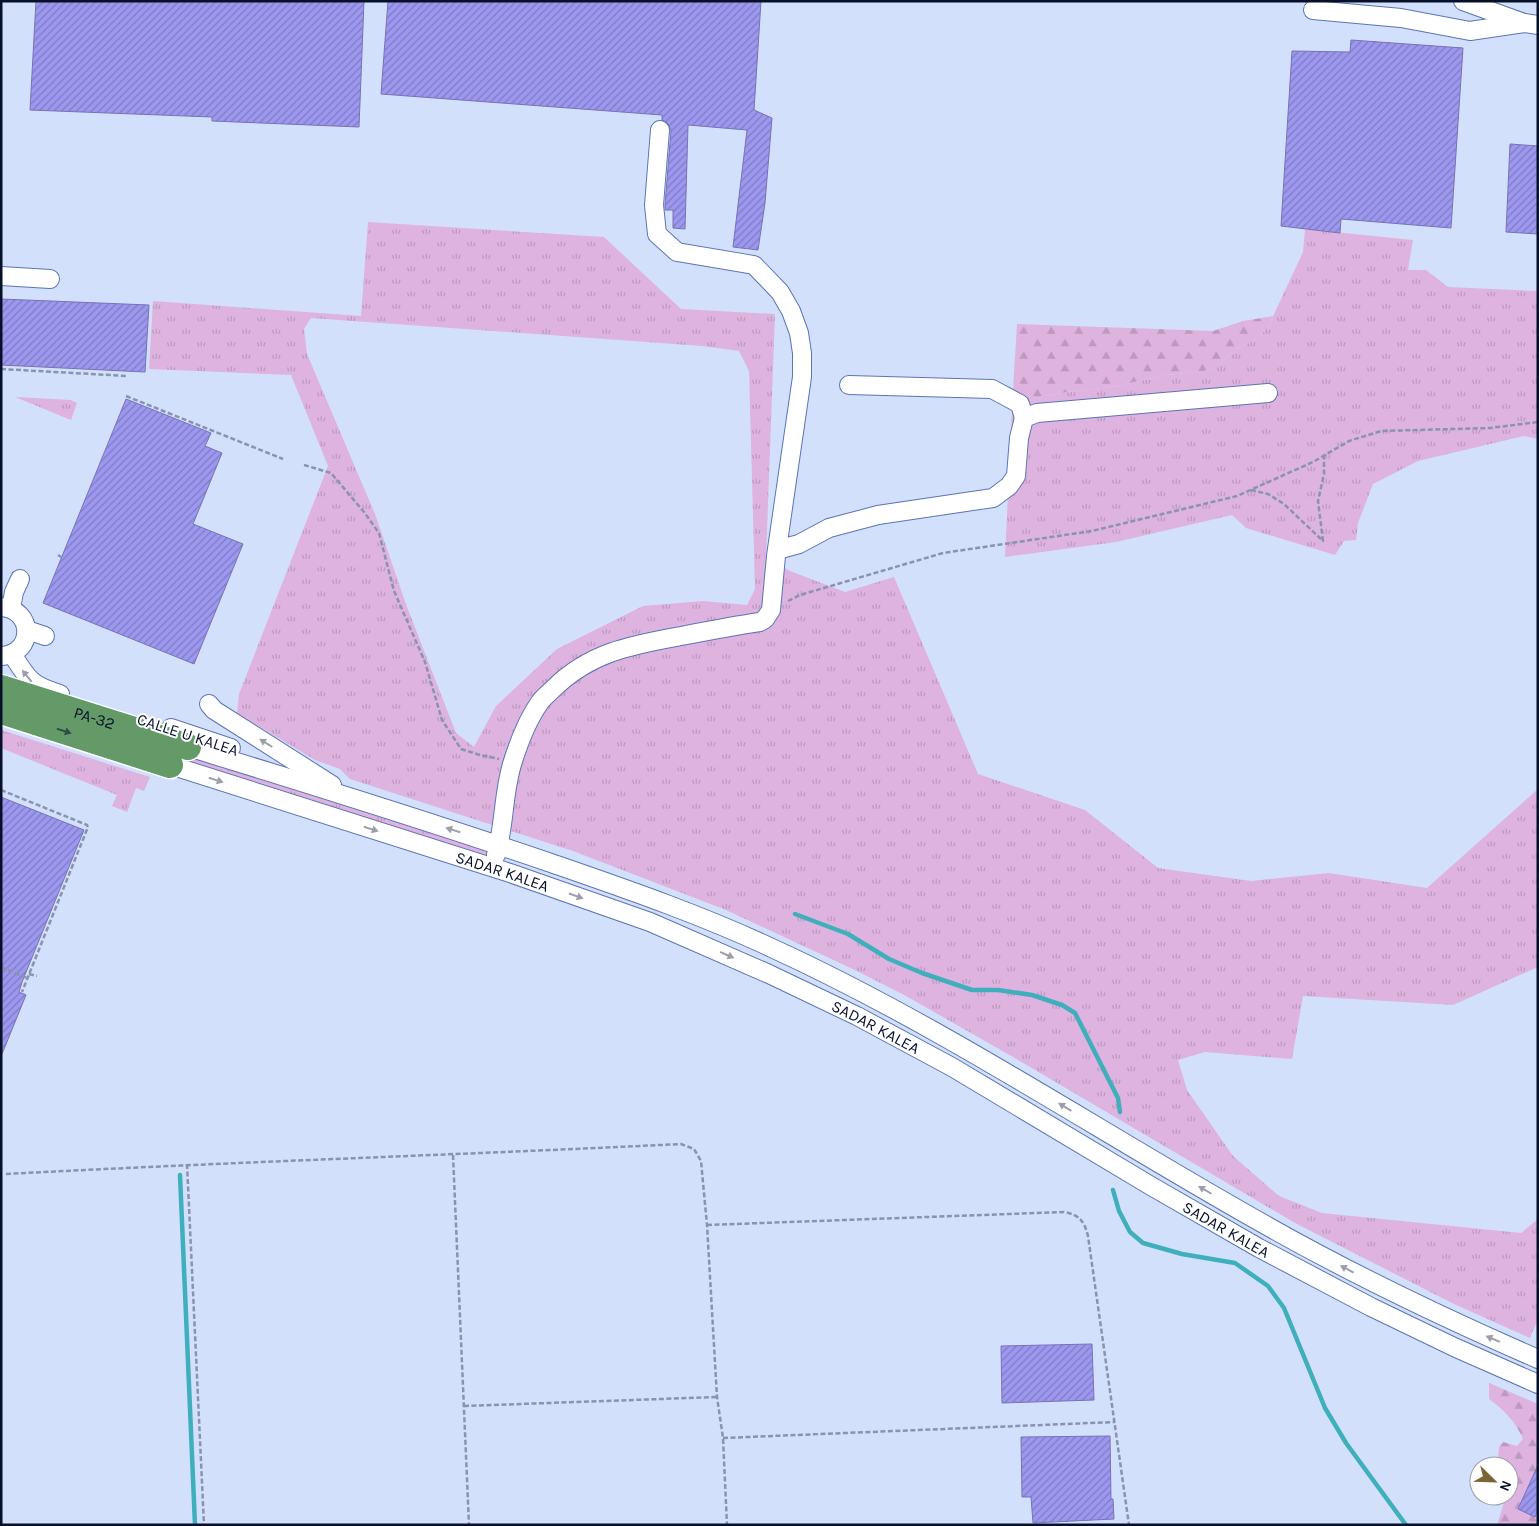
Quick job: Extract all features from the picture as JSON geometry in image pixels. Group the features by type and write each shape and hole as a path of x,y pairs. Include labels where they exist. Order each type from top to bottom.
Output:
{"highway":[{"name":"PA-32","path":"1,688 179,756"},
{"name":"PA-32","path":"1,711 179,756"}],"street":[{"path":"1463,1 1531,24"},
{"path":"1313,10 1401,18 1470,31 1531,24"},
{"path":"492,867 499,845 504,803 513,762 525,730 540,702 572,672 595,658 631,645 760,622 765,619 771,610 777,550 802,377 802,353 799,333 792,311 780,292 754,265 677,252 658,234 654,205 660,130"},
{"path":"1,276 50,279"},
{"path":"777,550 799,544 829,528 878,515 993,498 1009,486 1016,476 1019,438 1024,418 1020,404 992,389 849,385"},
{"path":"1024,418 1037,413 1268,393"},
{"path":"7,655 20,648 25,640 27,630 22,616 6,607 20,579"},
{"path":"27,630 45,636"},
{"name":"CALLE U KALEA","path":"7,655 30,681 42,689 147,720 320,777"},
{"name":"CALLE U KALEA","path":"209,704 214,710 352,797"},
{"name":"SADAR KALEA","path":"179,756 352,797 651,897 781,952 874,998 956,1043 1270,1228 1380,1287 1464,1327 1538,1358"},
{"name":"SADAR KALEA","path":"179,756 650,922 769,974 857,1016 952,1066 1151,1186 1259,1248 1371,1307 1454,1347 1538,1384"}],"path":[{"path":"1,369 127,376"},
{"path":"126,396 283,459"},
{"path":"771,610 800,595 943,553 1092,530 1236,496 1313,462 1349,441 1380,431 1490,428 1538,422"},
{"path":"1251,490 1268,494 1284,504 1323,541 1318,501 1324,474 1324,455"},
{"path":"304,465 331,473 379,533 394,591 425,662 442,720 461,749 513,762"},
{"path":"1,790 88,827 22,992"},
{"path":"1,967 28,976 37,976"},
{"path":"6,1174 187,1164 453,1155 681,1144 694,1149 701,1161 707,1225 716,1396 723,1438 727,1525"},
{"path":"453,1155 469,1525"},
{"path":"187,1164 204,1525"},
{"path":"707,1225 1064,1212 1074,1214 1081,1219 1088,1236 1129,1525"},
{"path":"464,1406 716,1396"},
{"path":"723,1438 1115,1422"}],"green space":[{"path":"368,222 604,237 681,309 775,314 766,557 790,571 845,592 894,577 978,774 1085,810 1158,868 1251,881 1329,873 1427,888 1538,789 1538,967 1453,1005 1303,996 1292,1059 1205,1052 1178,1060 1187,1090 1233,1156 1279,1196 1322,1213 1521,1233 1538,1219 1538,1319 1530,1338 1454,1304 1295,1223 1013,1057 906,996 857,971 726,910 573,851 350,779 340,769 315,760 237,713 239,694 328,466 291,375 149,369 153,301 361,316","holes":["311,318 702,346 739,351 749,371 755,589 747,605 703,601 643,606 557,649 496,706 474,747 456,733 407,607 375,514 307,354 304,329"]},
{"path":"1305,229 1413,240 1408,270 1426,270 1448,287 1538,291 1538,439 1524,436 1418,461 1373,484 1358,523 1356,540 1344,541 1335,555 1246,528 1232,515 1116,542 1005,557 1013,391 1035,398 1111,387 1167,375 1212,370 1237,349 1259,337 1269,325 1303,252"},
{"path":"1273,316 1269,325 1259,337 1237,349 1212,370 1167,375 1111,387 1035,398 1013,391 1017,324 1213,331 1243,321"},
{"path":"15,397 71,400 77,403 71,420"},
{"path":"1,695 490,851 488,858 1,702"},
{"path":"1,730 150,777 144,791 136,788 127,812 112,806 117,795 1,748"},
{"path":"1489,1383 1538,1404 1538,1465 1518,1509 1538,1509 1538,1525 1497,1525 1503,1506 1519,1506 1519,1456 1498,1456 1499,1447 1503,1442 1517,1446 1523,1439 1509,1416 1489,1399"}],"building":[{"path":"36,1 364,1 359,127 212,121 212,117 30,110"},
{"path":"388,1 761,1 754,110 772,118 765,203 758,250 733,247 747,130 688,125 685,229 673,228 673,210 665,210 671,130 669,125 662,120 662,115 381,94"},
{"path":"1351,40 1463,48 1451,228 1341,219 1340,233 1281,226 1292,51 1350,52"},
{"path":"1510,144 1538,146 1538,234 1506,232"},
{"path":"1,299 149,305 145,372 1,365"},
{"path":"126,399 211,433 205,446 222,453 193,524 243,544 194,664 43,603"},
{"path":"1,797 84,830 22,982 19,992 26,995 2,1054"},
{"path":"1092,1344 1094,1400 1002,1403 1001,1346"},
{"path":"1110,1436 1111,1499 1113,1499 1114,1519 1033,1523 1031,1497 1022,1497 1021,1437"},
{"path":"1538,1465 1538,1509 1535,1517 1518,1509"}],"waterway":[{"path":"795,914 848,934 889,959 922,973 972,990 998,990 1032,995 1062,1005 1075,1013 1118,1098 1120,1112"},
{"path":"180,1175 195,1525"},
{"path":"1113,1190 1119,1211 1130,1232 1143,1243 1182,1254 1235,1263 1268,1286 1284,1308 1325,1408 1346,1443 1406,1525"}]}
